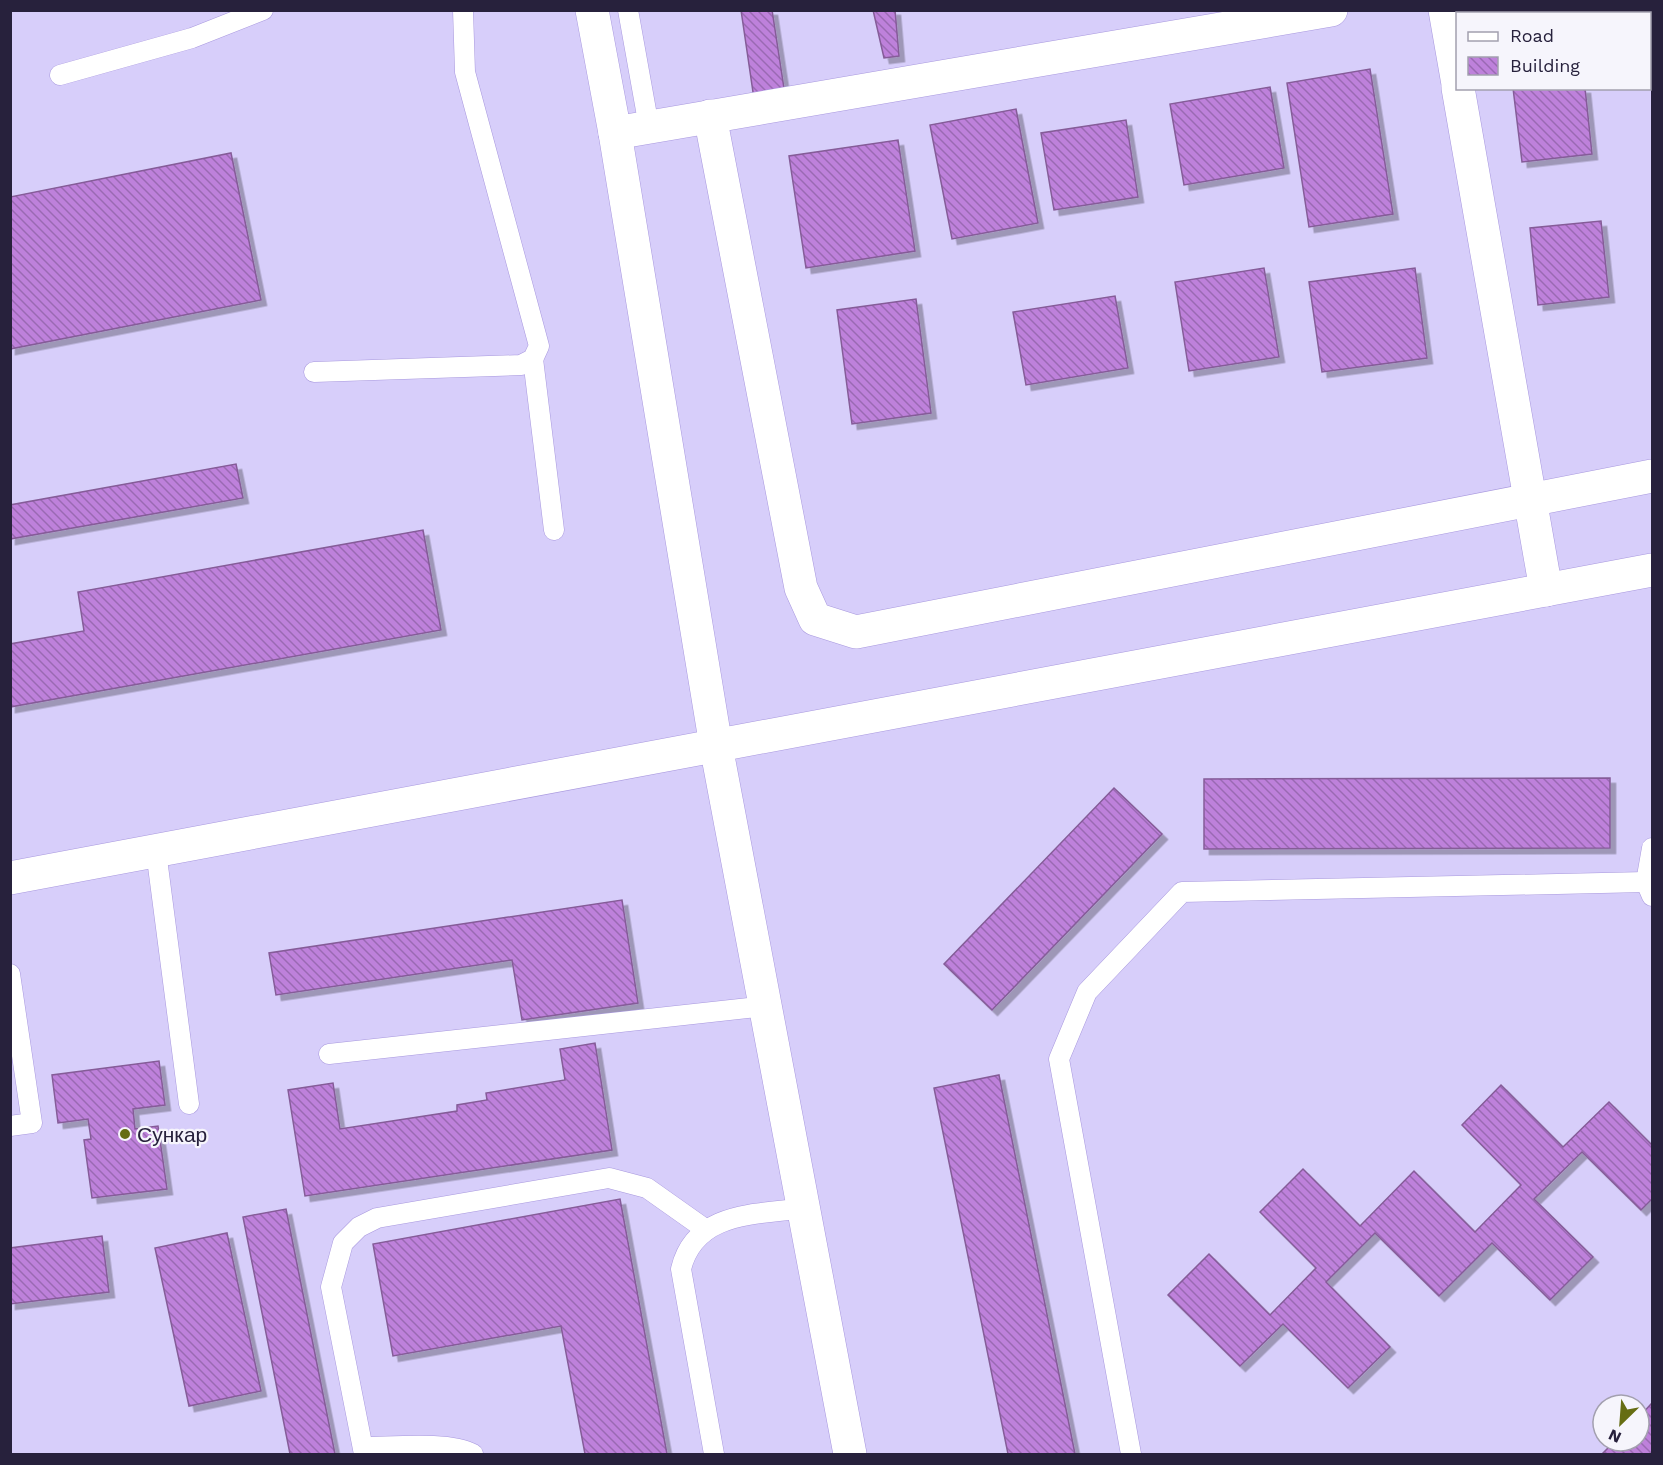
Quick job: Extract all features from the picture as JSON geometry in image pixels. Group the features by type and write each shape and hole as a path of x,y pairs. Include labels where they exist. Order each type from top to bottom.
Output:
{"street":[{"path":"592,10 615,133 716,746 850,1455"},
{"path":"615,133 1331,10"},
{"path":"1445,10 1456,73"},
{"path":"1458,90 1546,590"},
{"path":"710,116 801,588 815,619 856,632 1530,498 1653,476"},
{"path":"10,878 1653,570"}],"lane":[{"path":"60,75 192,38 262,10"},
{"path":"464,10 465,72 538,346 533,359 554,530"},
{"path":"628,10 649,127"},
{"path":"314,372 521,365 533,359"},
{"path":"1131,1455 1059,1059 1087,992 1182,892 1649,889 1653,848"},
{"path":"156,851 189,1104"},
{"path":"10,974 32,1124 10,1126"},
{"path":"329,1054 766,1006"},
{"path":"473,1455 465,1450 450,1448 363,1451 331,1287 343,1243 359,1227 377,1218 609,1178 647,1188 705,1229"},
{"path":"714,1455 681,1269 688,1247 705,1229 729,1219 804,1208"}],"building":[{"path":"741,10 772,10 785,95 754,99"},
{"path":"873,10 895,10 899,56 884,58"},
{"path":"1370,69 1393,214 1309,227 1287,83"},
{"path":"1270,87 1284,168 1184,185 1170,104"},
{"path":"1513,90 1585,90 1592,154 1522,162"},
{"path":"1016,109 1038,223 952,239 930,125"},
{"path":"1126,120 1138,197 1054,210 1041,133"},
{"path":"898,140 915,251 806,268 789,156"},
{"path":"231,153 261,300 10,349 10,197"},
{"path":"1601,221 1609,297 1538,305 1530,228"},
{"path":"1264,268 1279,357 1189,371 1175,282"},
{"path":"1415,268 1427,358 1322,372 1309,282"},
{"path":"1115,296 1128,368 1026,385 1013,312"},
{"path":"916,299 931,413 852,424 837,310"},
{"path":"236,464 243,498 10,539 10,505"},
{"path":"423,530 441,630 10,707 10,644 84,631 78,592"},
{"path":"1610,778 1610,848 1204,849 1204,779"},
{"path":"1114,788 1162,834 992,1010 944,964"},
{"path":"622,900 638,1003 522,1020 512,960 276,995 269,953"},
{"path":"595,1043 612,1150 305,1196 288,1090 333,1083 340,1129 457,1111 457,1105 487,1100 486,1093 565,1080 560,1049"},
{"name":"Сункар","path":"159,1061 165,1105 133,1109 135,1129 158,1126 167,1189 92,1198 84,1140 91,1139 88,1119 58,1123 52,1075"},
{"path":"999,1075 1075,1454 1008,1454 934,1088"},
{"path":"1501,1085 1563,1147 1609,1102 1652,1145 1652,1199 1641,1210 1582,1152 1534,1199 1593,1257 1550,1300 1492,1243 1439,1296 1375,1233 1326,1282 1390,1347 1348,1388 1283,1324 1240,1366 1168,1295 1209,1254 1270,1315 1316,1268 1260,1212 1303,1169 1360,1226 1414,1171 1475,1232 1521,1185 1462,1125"},
{"path":"620,1199 667,1454 585,1454 561,1326 393,1356 373,1244"},
{"path":"286,1209 335,1454 290,1454 243,1217"},
{"path":"227,1233 261,1391 189,1406 155,1248"},
{"path":"102,1236 109,1292 10,1304 10,1248"},
{"path":"1651,1404 1652,1454 1602,1454 1651,1453"}],"place":[{"name":"Сункар","path":"125,1134"}]}
